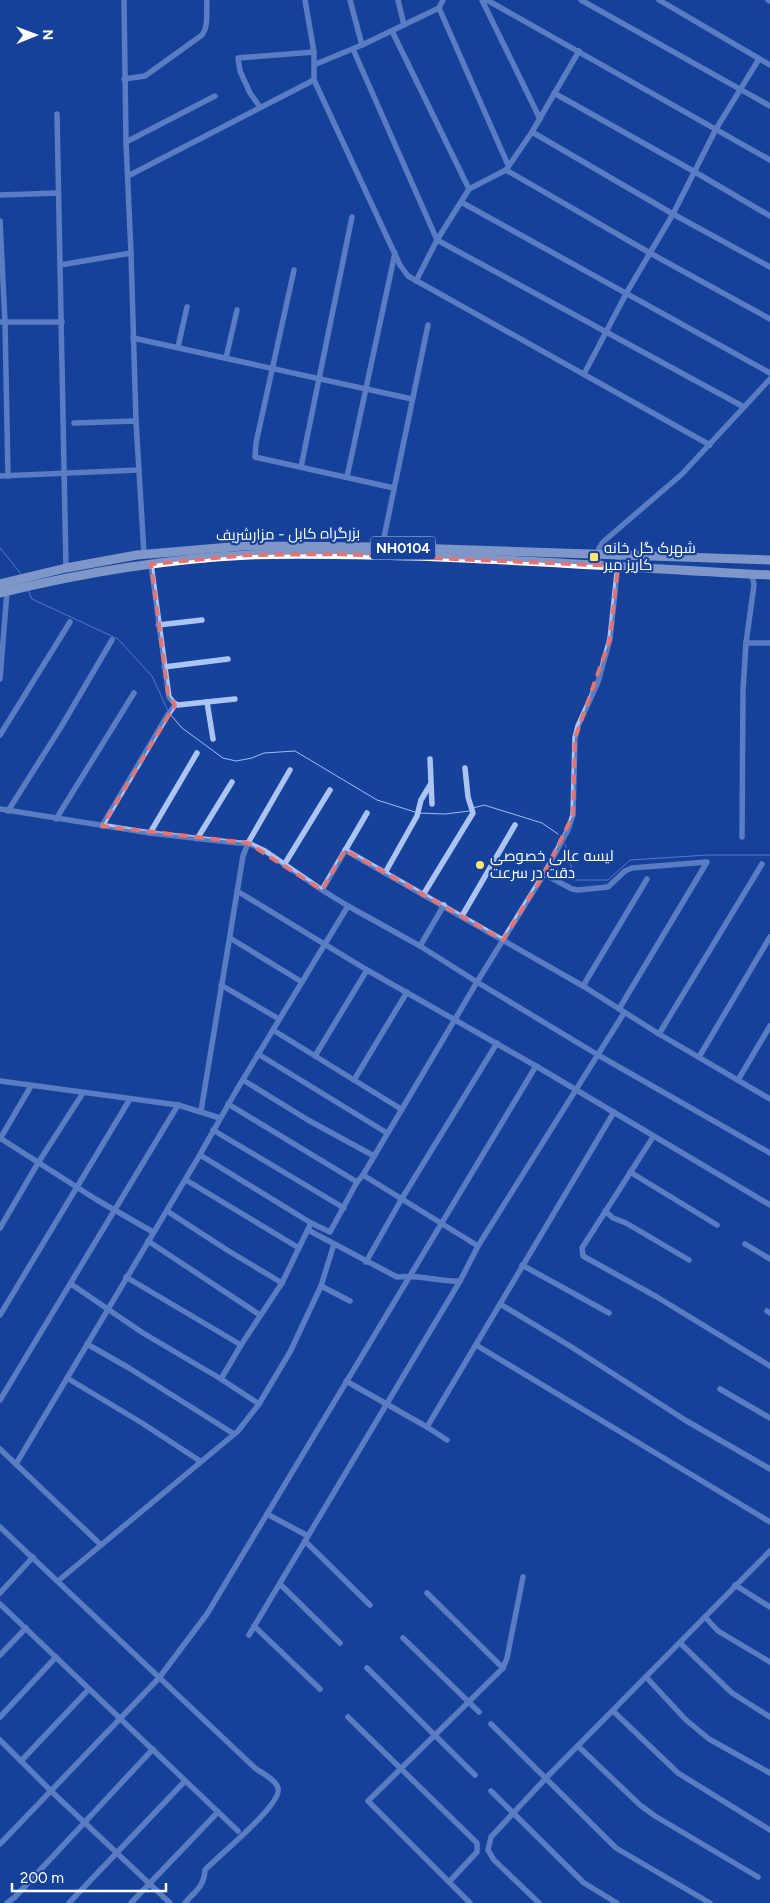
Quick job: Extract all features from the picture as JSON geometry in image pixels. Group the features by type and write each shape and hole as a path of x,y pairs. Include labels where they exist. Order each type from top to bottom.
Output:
{"highway":[{"name":"بزرگراه کابل - مزارشریف","path":"19,584 40,579 69,567 140,555 242,546 294,550 478,554 598,553 770,560"},
{"name":"بزرگراه کابل - مزارشریف","path":"40,579 74,577 151,564 294,550 382,547 419,552"},
{"name":"بزرگراه کابل - مزارشریف","path":"478,554 597,565 770,575"},
{"path":"138,566 140,555"},
{"path":"69,567 74,577"},
{"name":"NH0104","path":"0,584 19,584"},
{"name":"NH0104","path":"3,592 19,584"}],"street":[{"path":"124,0 124,79 140,555"},
{"path":"124,79 145,76 202,35 205,32 207,0"},
{"path":"305,0 316,64 314,80 400,265 408,276 710,445"},
{"path":"350,0 362,45"},
{"path":"398,0 404,25"},
{"path":"316,64 362,45 439,8 444,0"},
{"path":"482,0 540,119"},
{"path":"487,0 770,160"},
{"path":"581,0 770,106"},
{"path":"659,0 770,65"},
{"path":"439,8 507,168 650,254 770,319"},
{"path":"392,31 469,189"},
{"path":"353,49 437,240 744,408"},
{"path":"416,281 437,240 469,189 507,168 540,119 579,51"},
{"path":"260,107 250,93 240,71 238,58 314,52"},
{"path":"584,374 627,292 673,214 716,129 759,60"},
{"path":"128,176 314,80"},
{"path":"554,94 770,216"},
{"path":"126,142 215,96"},
{"path":"57,114 64,474 69,567"},
{"path":"532,132 673,214 770,267"},
{"path":"0,195 58,193"},
{"path":"462,202 770,373"},
{"path":"301,468 352,217"},
{"path":"0,221 8,476"},
{"path":"60,265 131,253"},
{"path":"347,477 395,253"},
{"path":"294,270 254,455 255,457 301,468 394,488"},
{"path":"178,347 187,307"},
{"path":"226,358 237,310"},
{"path":"2,322 62,322"},
{"path":"382,547 428,325"},
{"path":"133,338 412,399"},
{"path":"597,565 599,548 603,542 682,474 770,379"},
{"path":"74,423 136,421"},
{"path":"0,476 138,470"},
{"path":"200,1155 311,1223 330,1232 357,1182 363,1176 502,940 544,874 568,830 573,815 575,738 578,726 598,682 610,639 619,554"},
{"path":"151,564 168,694 174,706"},
{"path":"742,837 743,690 746,643 754,585 752,574"},
{"path":"0,679 3,592"},
{"path":"158,625 202,620"},
{"path":"0,735 70,622"},
{"path":"8,811 61,727 112,640"},
{"path":"746,643 770,643"},
{"path":"164,667 228,659"},
{"path":"56,820 134,692"},
{"path":"102,826 174,706 235,699"},
{"path":"207,702 213,740"},
{"path":"150,833 197,753"},
{"path":"430,759 432,804"},
{"path":"423,895 474,812 470,804 465,768"},
{"path":"201,1111 243,856 248,843 290,770"},
{"path":"197,839 232,782"},
{"path":"385,873 418,815 421,800 430,785"},
{"path":"284,865 330,790"},
{"path":"0,809 56,820 150,833 238,844 248,843 265,851 348,906 420,946 598,1055 770,1153"},
{"path":"322,890 367,813"},
{"path":"462,916 515,825"},
{"path":"345,850 583,986 659,1034 770,1099"},
{"path":"249,1635 460,1281 478,1246 598,1055 707,862 632,868 625,871 608,887 578,890 572,889 544,874"},
{"path":"659,1034 762,864"},
{"path":"583,986 647,879"},
{"path":"237,891 367,970 497,1043 770,1205"},
{"path":"420,946 444,905"},
{"path":"16,1464 126,1277 186,1180 242,1080 348,906"},
{"path":"699,1057 770,937"},
{"path":"230,938 302,982"},
{"path":"315,1056 367,970"},
{"path":"221,985 279,1020"},
{"path":"354,1080 407,992"},
{"path":"738,1080 770,1026"},
{"path":"273,1030 401,1109"},
{"path":"366,1262 401,1200 497,1043"},
{"path":"258,1054 387,1134"},
{"path":"0,1844 159,1678 207,1614 536,1066"},
{"path":"242,1080 308,1120 374,1156"},
{"path":"0,1081 178,1105 220,1118"},
{"path":"31,1086 0,1139 153,1232"},
{"path":"0,1228 38,1163 83,1093"},
{"path":"0,1315 130,1099"},
{"path":"228,1104 357,1182"},
{"path":"0,1400 178,1105"},
{"path":"427,1427 614,1112"},
{"path":"214,1130 344,1208"},
{"path":"653,1137 582,1248 583,1256 770,1366"},
{"path":"630,1172 717,1225"},
{"path":"363,1176 478,1246"},
{"path":"186,1180 298,1248"},
{"path":"167,1210 282,1283"},
{"path":"605,1211 613,1218 626,1223 689,1260"},
{"path":"221,1380 241,1345 282,1283 311,1223"},
{"path":"308,1230 397,1277 410,1275 450,1282 460,1281"},
{"path":"148,1241 260,1316"},
{"path":"58,1581 234,1434 259,1404 290,1352 321,1286 334,1244"},
{"path":"745,1244 770,1259"},
{"path":"522,1265 609,1313"},
{"path":"126,1277 241,1345"},
{"path":"71,1284 143,1333 259,1404"},
{"path":"321,1286 350,1301"},
{"path":"500,1304 570,1346 685,1420 770,1469"},
{"path":"87,1344 234,1434"},
{"path":"476,1344 770,1522"},
{"path":"67,1378 200,1461"},
{"path":"346,1381 447,1440"},
{"path":"720,1388 770,1418"},
{"path":"0,1449 100,1545"},
{"path":"267,1514 306,1539 370,1605"},
{"path":"1,1530 33,1557 255,1768 276,1783 279,1790 278,1795 258,1821 205,1870 205,1879 202,1885 185,1903"},
{"path":"539,1903 494,1860 488,1850 491,1837 546,1778 770,1551"},
{"path":"0,1593 33,1557"},
{"path":"470,1903 368,1801 503,1668 507,1658 523,1577"},
{"path":"280,1584 340,1643"},
{"path":"735,1586 770,1607"},
{"path":"427,1593 503,1668"},
{"path":"0,1604 238,1831"},
{"path":"705,1617 718,1631 770,1662"},
{"path":"254,1626 320,1689"},
{"path":"0,1655 26,1628"},
{"path":"403,1638 479,1712"},
{"path":"680,1643 732,1693 770,1717"},
{"path":"0,1717 56,1657"},
{"path":"367,1668 475,1774"},
{"path":"646,1677 686,1720 709,1739 770,1773"},
{"path":"21,1761 89,1689"},
{"path":"613,1711 678,1773 770,1830"},
{"path":"348,1717 478,1843 478,1852 449,1882"},
{"path":"491,1724 616,1848 710,1903"},
{"path":"0,1740 51,1791 170,1903"},
{"path":"578,1746 654,1816 758,1877"},
{"path":"7,1903 15,1897 153,1750"},
{"path":"69,1903 185,1781"},
{"path":"491,1791 584,1883 617,1903"},
{"path":"131,1903 218,1812"}],"highlighted area":[{"path":"337,554 618,566 610,639 575,738 573,815 544,874 503,940 345,850 322,890 248,843 102,826 175,705 168,694 151,564 249,555"}],"waterway":[{"path":"0,548 22,575"},
{"path":"28,590 32,599 118,639 152,676 168,711"},
{"path":"170,714 182,728 223,758 236,761 252,758 264,753 295,751 377,800 415,812"},
{"path":"473,808 484,805 542,823 558,834"},
{"path":"419,813 445,814 470,811"},
{"path":"565,844 575,880 608,880 630,860 707,855 770,855"}],"place":[{"name":"شهرک گل خانه کاریز میر","path":"594,557"},
{"name":"لیسه عالی خصوصی دقت در سرعت","path":"480,865"}]}
